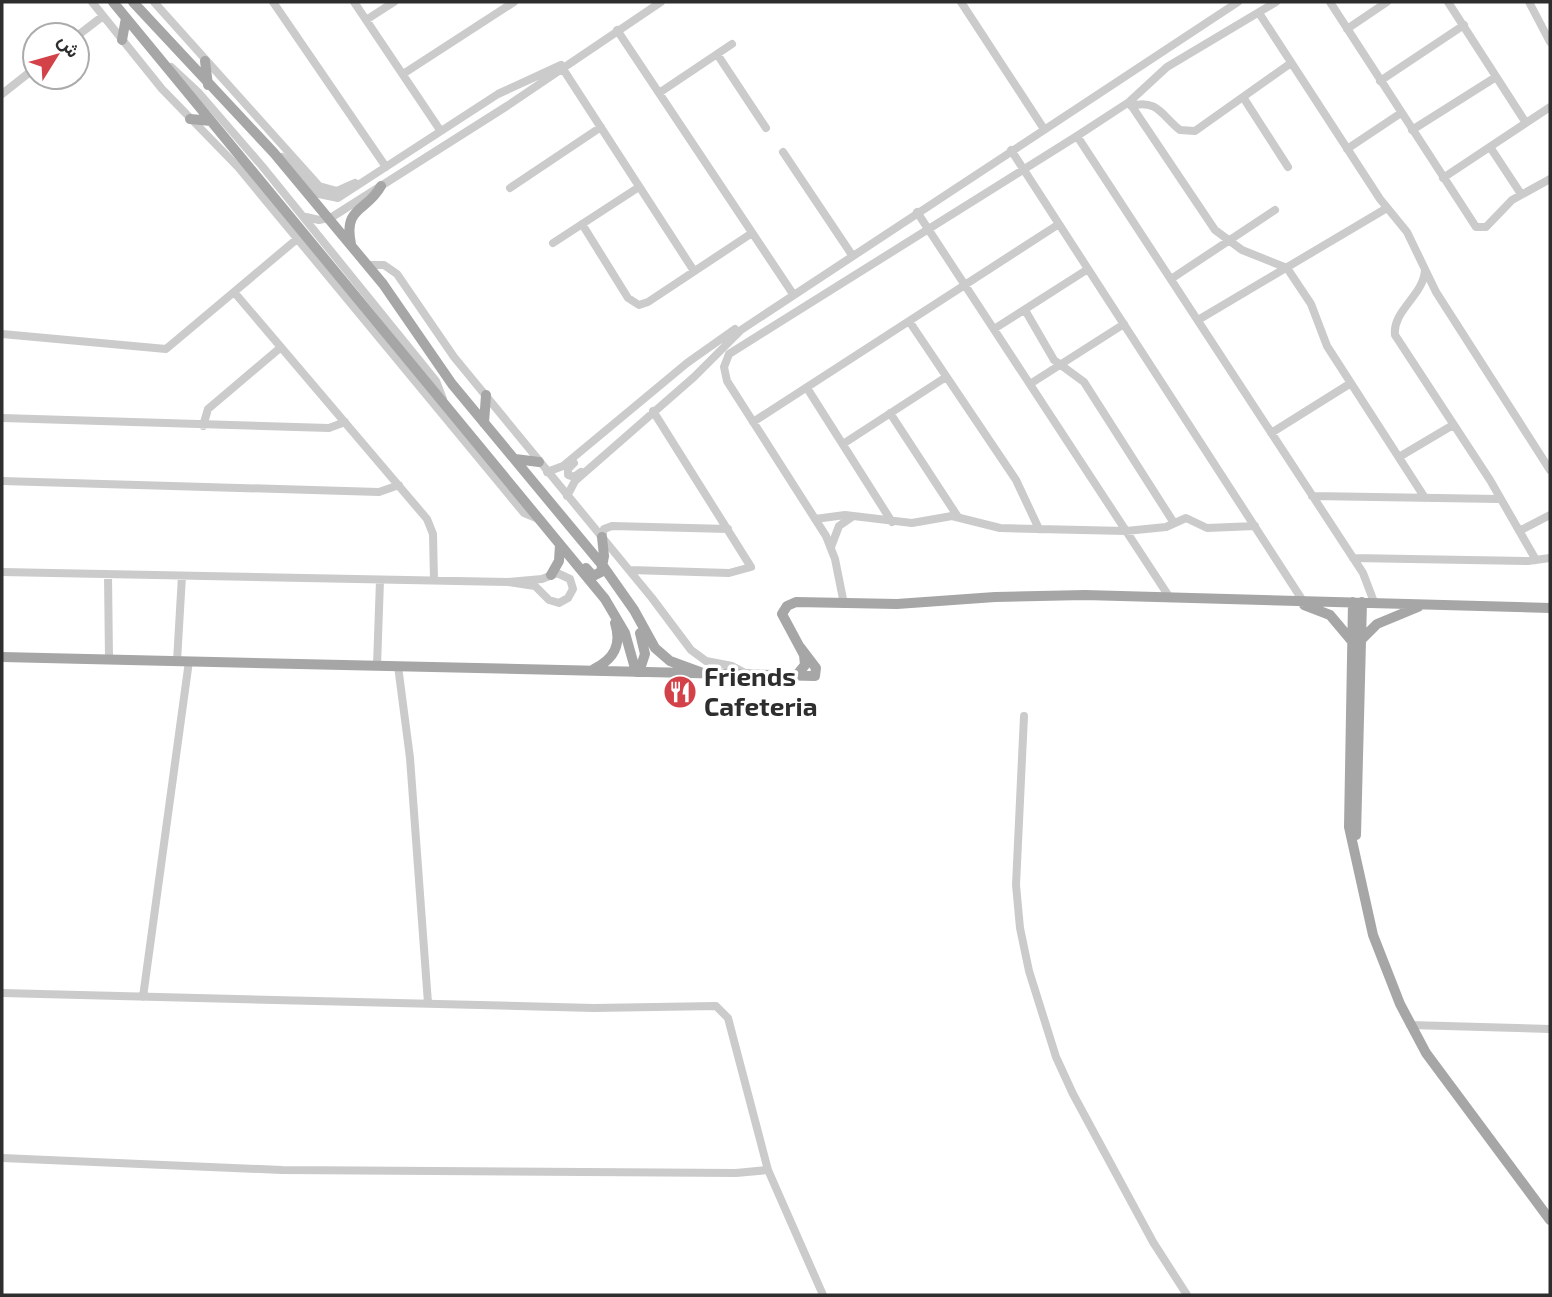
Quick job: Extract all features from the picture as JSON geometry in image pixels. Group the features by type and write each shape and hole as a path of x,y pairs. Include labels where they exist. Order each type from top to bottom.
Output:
{"main road":[{"path":"113,2 397,352 443,400 586,577 621,624 638,672"},
{"path":"133,2 274,153 368,265 398,303 441,370 603,566 660,653 676,664 700,672"},
{"path":"122,40 127,18"},
{"path":"205,61 208,85"},
{"path":"190,119 211,121"},
{"path":"352,246 348,229 351,217 381,186"},
{"path":"484,423 486,396"},
{"path":"514,459 539,462"},
{"path":"564,550 581,561 593,576 598,575 603,566 601,537"},
{"path":"551,575 564,550"},
{"path":"586,577 612,618 618,638 613,656 591,670"},
{"path":"2,657 812,676 817,673 783,618 787,606 796,602 844,604 1049,595 1550,608"},
{"path":"624,596 644,648 638,672"},
{"path":"1297,601 1330,615 1357,641"},
{"path":"1363,602 1357,641 1355,859 1373,935 1410,1025 1438,1071 1550,1220"},
{"path":"1357,641 1390,617 1425,604"},
{"path":"796,676 805,665 800,647"}],"street":[{"path":"92,2 190,119 229,156 297,240 397,352 524,513 541,520"},
{"path":"154,2 323,189 337,191 374,176"},
{"path":"273,2 386,167"},
{"path":"354,2 440,130"},
{"path":"366,20 394,2"},
{"path":"403,74 499,6 514,2"},
{"path":"303,215 311,219 328,218 563,69 646,6 661,2"},
{"path":"961,2 1044,129"},
{"path":"547,472 563,467 687,363 1238,2"},
{"path":"844,604 831,547 725,376 724,363 732,351 1130,104 1167,67 1276,2"},
{"path":"1330,2 1478,228 1486,227 1521,194 1550,179"},
{"path":"1347,29 1387,2"},
{"path":"1448,2 1526,124"},
{"path":"1529,2 1550,42"},
{"path":"1259,13 1387,208 1412,240 1436,292 1550,470"},
{"path":"91,25 103,16"},
{"path":"1380,81 1464,26"},
{"path":"617,30 793,294"},
{"path":"659,93 732,44"},
{"path":"274,153 296,168 319,194 330,198 342,197 440,130 508,88 555,68 594,46"},
{"path":"718,54 766,128"},
{"path":"160,60 192,86 303,215 436,381 443,400"},
{"path":"1130,104 1155,106 1177,128 1192,132 1291,63"},
{"path":"563,69 694,271"},
{"path":"1412,130 1496,76"},
{"path":"2,94 21,79"},
{"path":"1243,97 1288,167"},
{"path":"1130,104 1208,221 1228,241 1287,268 1311,304 1324,339 1425,498"},
{"path":"1443,178 1550,107"},
{"path":"1348,149 1401,113"},
{"path":"510,188 601,127"},
{"path":"1077,136 1353,558 1368,583 1363,602"},
{"path":"1490,147 1521,194"},
{"path":"1011,150 1255,526 1297,601"},
{"path":"783,152 852,255"},
{"path":"553,243 639,187"},
{"path":"1198,320 1387,208"},
{"path":"1171,279 1275,210"},
{"path":"917,212 1170,598"},
{"path":"582,224 628,298 636,304 645,304 752,233"},
{"path":"753,422 1059,225"},
{"path":"2,334 163,350 297,240"},
{"path":"368,265 384,265 394,271 454,357 630,570 691,650 706,661 733,666 747,674"},
{"path":"1425,268 1422,284 1396,324 1395,335 1536,560"},
{"path":"994,329 1088,269"},
{"path":"234,292 430,523 434,580"},
{"path":"1025,310 1046,351 1084,382 1174,523"},
{"path":"567,496 572,484 694,377 731,338 765,312"},
{"path":"909,321 1016,480 1039,529"},
{"path":"1030,384 1124,324"},
{"path":"203,426 206,411 280,348"},
{"path":"843,444 946,377"},
{"path":"1271,433 1351,383"},
{"path":"807,388 892,522"},
{"path":"630,570 729,573 751,567 653,411"},
{"path":"890,413 958,517"},
{"path":"2,418 329,428 345,422"},
{"path":"1399,457 1453,425"},
{"path":"595,441 568,469 568,475 576,476 606,454"},
{"path":"2,481 379,492 399,485"},
{"path":"1312,496 1499,499"},
{"path":"1519,531 1550,514"},
{"path":"815,519 853,516 920,523 958,517 994,527 1126,530 1161,528 1186,518 1207,528 1255,526"},
{"path":"831,547 839,526 853,516"},
{"path":"601,537 604,529 612,526 728,529"},
{"path":"1353,558 1550,558"},
{"path":"2,572 508,582 564,575 571,582 572,592 566,601 552,601 535,586 508,582"},
{"path":"108,575 109,659"},
{"path":"177,661 181,576"},
{"path":"377,666 380,580"},
{"path":"143,997 189,661"},
{"path":"398,666 410,758 428,1003"},
{"path":"1024,716 1016,885 1020,928 1029,971 1056,1057 1073,1094 1153,1242 1188,1295"},
{"path":"2,993 628,1008 716,1006 728,1018 768,1170 823,1295"},
{"path":"1410,1025 1550,1029"},
{"path":"2,1158 282,1170 736,1173 768,1170"}],"place":[{"name":"Friends Cafeteria","path":"680,692"}]}
